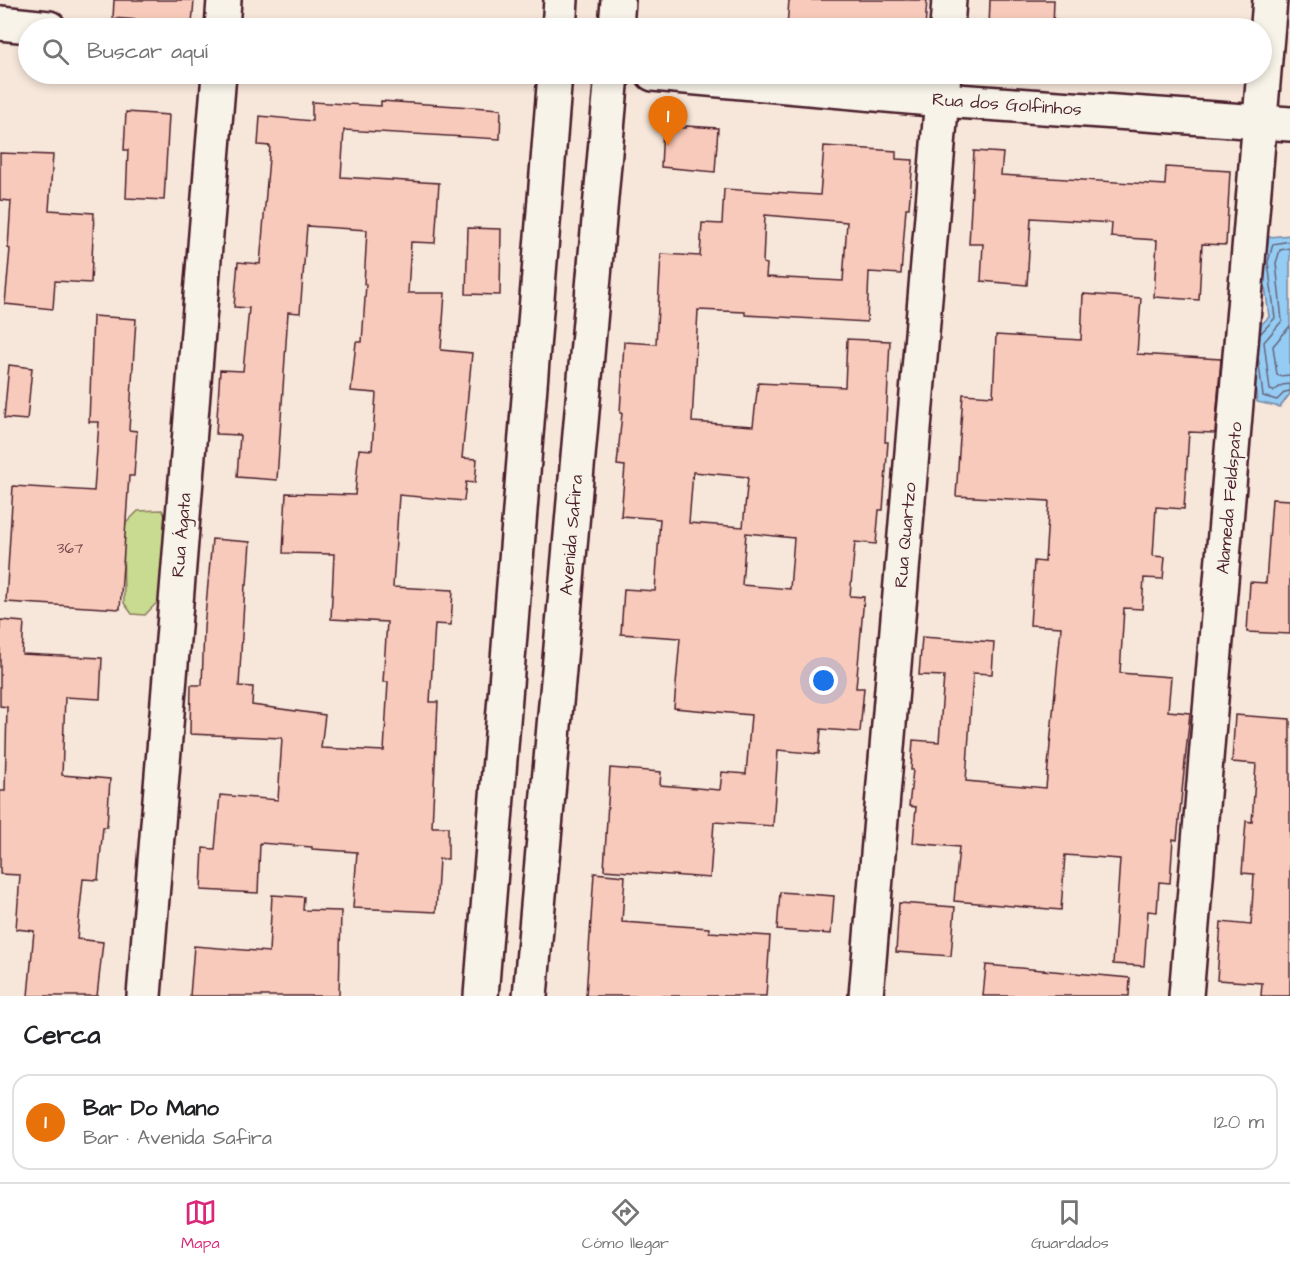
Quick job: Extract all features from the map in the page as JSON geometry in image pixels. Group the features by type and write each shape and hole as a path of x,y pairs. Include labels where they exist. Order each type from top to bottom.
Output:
{"street":[{"path":"223,18 224,0"},
{"path":"560,18 561,0"},
{"path":"617,18 618,0"},
{"path":"948,18 949,0"},
{"name":"Alameda Feldspato","path":"1270,0 1271,18"},
{"path":"0,24 18,25"},
{"name":"Alameda Feldspato","path":"1186,996 1275,123 1272,49"},
{"name":"Rua Ágata","path":"144,996 218,84"},
{"path":"480,996 554,84"},
{"name":"Avenida Safira","path":"530,996 611,84"},
{"name":"Rua dos Golfinhos","path":"876,84 943,87 1275,123"},
{"name":"Rua Quartzo","path":"866,996 943,87"}],"green space":[{"path":"162,510 176,534 173,586 145,615 132,614 124,603 123,526 138,511"}],"water":[{"path":"1290,235 1290,394 1280,407 1257,402 1249,336 1269,317 1262,262 1269,237"}],"building":[{"path":"114,0 194,0 192,18 113,18"},
{"path":"789,0 927,0 926,18 788,18"},
{"path":"990,0 1054,0 1053,18 989,18"},
{"path":"381,101 501,109 500,139 344,130 341,177 439,183 435,243 411,242 408,293 445,293 441,350 472,353 462,458 477,459 475,483 466,482 464,501 399,495 393,587 453,590 451,625 435,624 430,702 438,702 432,827 448,827 448,859 439,859 436,912 353,908 357,852 312,849 312,847 260,843 258,893 201,890 203,848 215,849 220,795 278,800 282,738 190,734 191,685 202,685 204,628 212,539 250,542 239,686 253,687 252,705 325,715 321,748 384,751 388,682 383,682 387,622 331,619 334,554 283,553 286,493 355,495 359,449 372,450 376,393 351,391 356,342 362,342 367,230 307,226 300,313 288,312 277,480 237,477 240,435 216,434 220,370 243,371 249,308 234,307 238,262 260,264 270,146 258,145 260,116 312,121 312,102 381,106"},
{"path":"126,112 169,115 164,200 126,198 128,150 124,150"},
{"path":"686,126 718,128 715,172 661,167 663,127 686,128"},
{"path":"824,146 896,151 896,159 913,160 909,208 906,208 901,274 869,272 867,322 698,310 692,422 753,426 758,383 845,387 847,339 890,341 885,442 888,442 883,510 879,510 876,544 855,542 850,596 864,597 856,688 864,688 860,732 821,729 819,754 778,750 773,826 714,822 710,878 604,870 610,768 661,772 660,785 720,790 722,772 746,774 751,715 674,708 680,638 621,634 624,589 655,591 660,519 621,516 625,466 617,465 622,413 620,413 624,342 656,344 661,254 700,256 702,223 722,224 724,189 820,195","holes":["765,215 847,222 843,281 766,277 767,264 763,263","693,472 748,477 743,527 689,523","746,533 794,538 790,589 742,585"]},
{"path":"974,151 1003,153 1001,175 1165,185 1166,167 1230,171 1226,245 1202,244 1199,300 1154,297 1157,240 1111,237 1112,223 1031,218 1027,285 981,281 983,244 969,244"},
{"path":"0,153 53,155 49,210 94,213 91,283 55,281 53,309 5,304 11,201 0,200"},
{"path":"468,228 501,229 500,295 466,294"},
{"path":"1083,294 1141,298 1137,354 1221,359 1215,433 1189,432 1184,509 1156,507 1153,556 1165,557 1163,579 1144,578 1142,609 1124,608 1120,673 1171,677 1168,711 1190,713 1177,840 1173,839 1170,883 1159,882 1157,912 1148,911 1144,966 1113,964 1120,859 1065,855 1061,910 954,901 959,847 913,843 916,807 909,806 913,770 911,770 913,740 939,742 944,676 919,675 922,637 994,642 992,674 973,673 966,781 1046,788 1061,627 1030,625 1034,561 1045,562 1049,501 956,496 963,394 993,396 996,335 1081,340"},
{"path":"93,316 136,319 129,430 137,431 134,476 129,476 120,609 6,602 13,486 94,491 99,422 89,422"},
{"path":"9,365 32,368 27,420 4,418"},
{"path":"1272,499 1290,500 1290,634 1247,632 1250,582 1266,583"},
{"path":"0,620 24,622 22,654 102,658 100,699 65,697 62,775 110,779 107,827 103,827 98,880 83,879 77,939 103,942 97,996 28,996 34,931 16,929 20,875 0,874 0,791 5,791 7,707 0,706"},
{"path":"1235,715 1290,719 1290,996 1261,996 1262,983 1217,980 1221,922 1251,925 1254,874 1242,873 1246,821 1252,822 1256,764 1232,762"},
{"path":"594,873 625,876 622,922 709,928 709,932 770,936 766,996 586,996"},
{"path":"780,892 834,896 831,934 777,930"},
{"path":"272,895 304,897 303,910 341,911 339,996 190,996 194,946 269,952"},
{"path":"899,903 955,907 951,956 896,952"},
{"path":"986,965 1130,978 1129,996 983,996"}],"place":[{"name":"Bar Do Mano","path":"668,146"}]}
